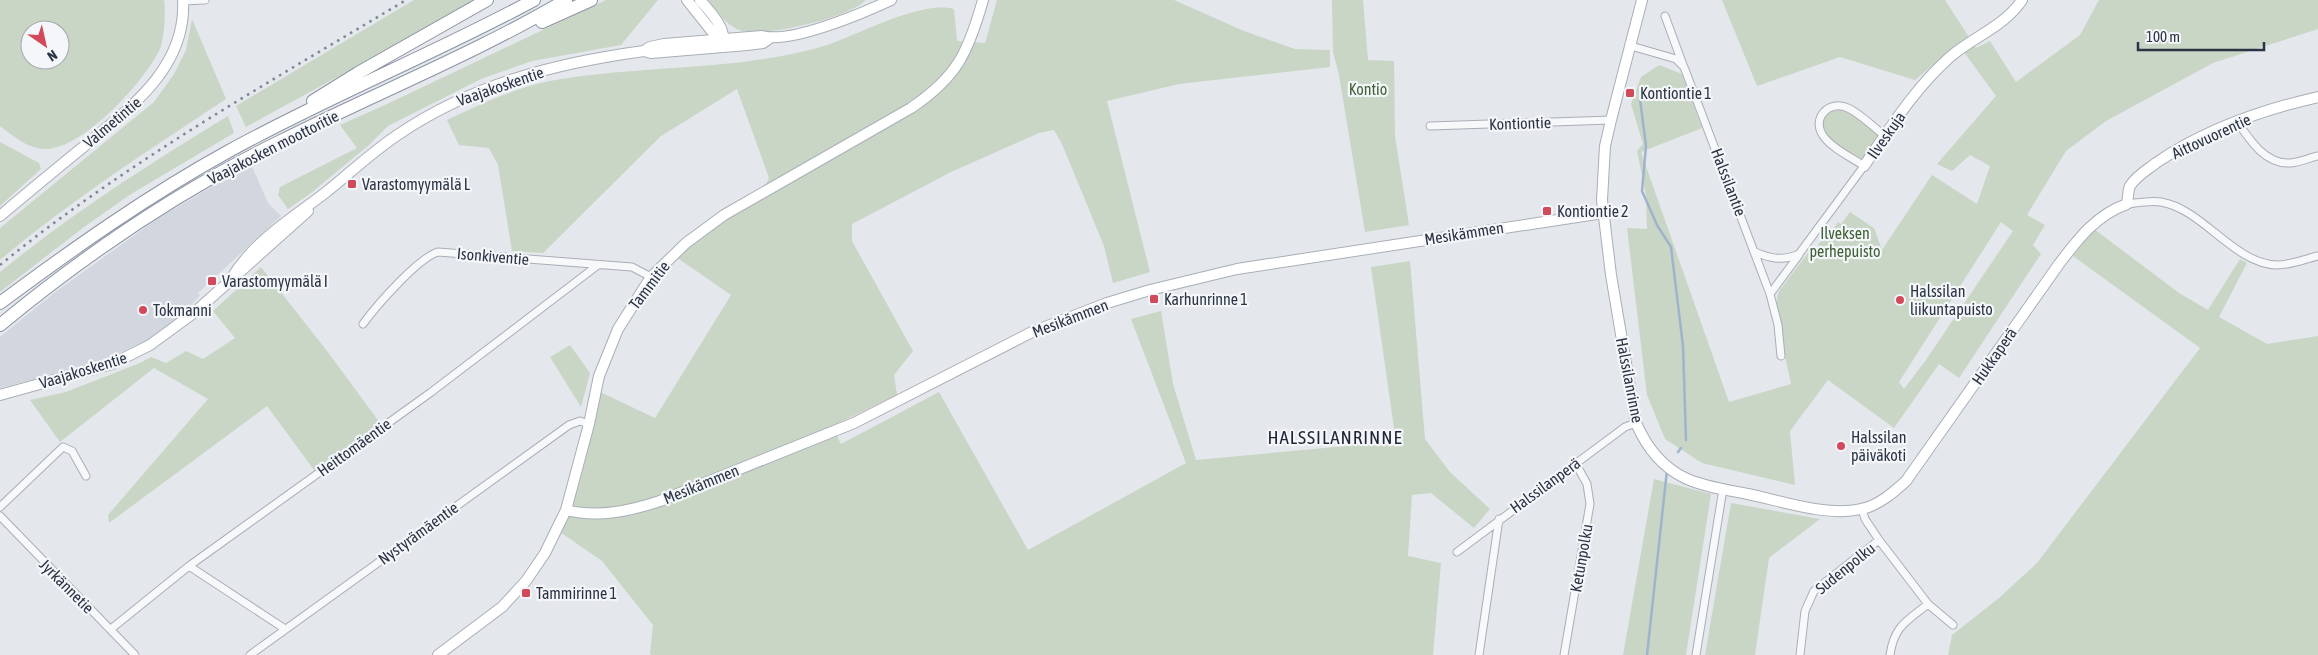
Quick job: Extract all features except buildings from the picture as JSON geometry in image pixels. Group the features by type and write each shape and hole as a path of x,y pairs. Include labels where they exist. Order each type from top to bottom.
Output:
{"highway":[{"path":"298,115 315,100 340,84 487,0"},
{"name":"Vaajakosken moottoritie","path":"0,303 78,246 140,204 229,151 298,115 444,47 534,0"},
{"name":"Vaajakosken moottoritie","path":"0,325 78,264 192,189 280,141 513,30 566,0"},
{"path":"513,30 538,23 591,0"}],"street":[{"path":"183,0 205,0"},
{"name":"Valmetintie","path":"0,216 106,128 154,84 177,41 183,0"},
{"path":"687,0 720,42"},
{"path":"700,0 722,29 720,42"},
{"name":"Vaajakoskentie","path":"0,395 89,371 132,355 171,331 231,278 249,253 288,219 324,194 399,134 450,103 519,76 566,64 644,51 650,47 664,44 720,42 762,36 770,38 814,29 847,19 890,0"},
{"name":"Tammitie","path":"438,655 502,607 526,581 545,552 566,510 590,424 599,376 618,329 651,277 686,243 724,215 923,100 951,75 968,46 979,13 981,0"},
{"name":"Halssilanrinne","path":"1642,0 1611,120 1603,173 1603,213 1636,422 1643,439 1655,455 1685,478 1825,510 1862,509"},
{"name":"Ilveskuja","path":"1770,294 1920,88 1952,56 2007,18 2022,0"},
{"name":"Halssilantie","path":"1665,16 1770,294 1778,324 1781,356"},
{"path":"1631,46 1676,59 1684,67"},
{"name":"Aittovuorentie","path":"2127,204 2130,186 2140,174 2170,154 2236,120 2290,103 2318,98"},
{"path":"1864,166 1824,137 1818,128 1819,119 1823,112 1830,108 1847,108 1885,136"},
{"name":"Kontiontie","path":"1430,126 1611,120"},
{"path":"2236,120 2262,153 2278,162 2290,163 2318,156"},
{"path":"2127,204 2160,202 2186,210 2231,245 2252,257 2276,265 2318,256"},
{"name":"Hukkaperä","path":"1862,509 1887,496 1906,481 2083,232 2110,210 2127,204"},
{"name":"Mesikämmen","path":"566,510 583,513 626,511 660,501 872,414 993,350 1032,332 1107,303 1159,287 1237,269 1603,213"},
{"name":"Isonkiventie","path":"364,324 374,308 417,266 431,254 438,252 632,268 651,277"},
{"path":"1754,252 1768,258 1787,260 1799,254"},
{"name":"Heittomäentie","path":"111,629 189,566 430,393 598,265"},
{"name":"Nystyrämäentie","path":"250,655 569,425 580,421 590,424"},
{"name":"Halssilanperä","path":"1456,552 1624,427 1636,422"},
{"path":"0,507 63,447 72,451 86,476"},
{"name":"Ketunpolku","path":"1564,655 1590,504 1587,484 1576,464"},
{"path":"1696,655 1724,488"},
{"path":"1862,509 1865,519 1928,604 1953,625"},
{"name":"Jyrkännetie","path":"0,516 135,655"},
{"path":"1478,655 1499,519"},
{"name":"Sudenpolku","path":"1800,655 1805,611 1814,591 1880,540"},
{"path":"189,566 285,630"},
{"path":"1890,655 1893,637 1900,626 1928,604"}],"shaded area":[{"path":"251,164 268,203 281,216 198,293 200,295 183,315 147,340 108,358 87,366 0,388 0,337 54,293 157,219"}],"green space":[{"path":"0,0 164,0 163,39 160,49 141,79 110,112 93,127 58,147 37,148 15,137 0,126"},
{"path":"414,0 478,0 246,127 236,106"},
{"path":"606,0 658,0 621,45 532,61 481,79 388,126 369,145 311,193 288,209 278,195 280,187 357,148 340,125"},
{"path":"708,0 866,0 857,7 826,19 787,29 754,32 742,31 732,26"},
{"path":"997,0 1174,0 1244,31 1295,49 1330,50 1330,67 1179,84 1107,101 1150,272 1113,283 1104,246 1062,144 1054,130 1039,133 951,172 852,224 852,241 913,351 894,375 897,395 832,426 841,444 939,392 1028,550 1186,463 1131,319 1161,311 1173,384 1196,460 1368,444 1395,435 1371,267 1410,261 1425,439 1450,472 1490,509 1474,528 1431,493 1412,495 1408,556 1441,563 1433,655 651,655 653,625 602,561 560,532 568,516 580,481 600,392 655,418 731,295 676,257 703,234 757,202 769,178 737,89 661,136 543,253 512,251 498,165 489,148 459,145 447,120 502,95 546,82 627,71 726,64 792,54 824,46 889,20 924,9 954,9 957,41 985,43"},
{"name":"Kontio","path":"1332,0 1363,0 1368,60 1394,61 1395,136 1409,225 1365,232 1339,75 1333,52"},
{"name":"Ilveksen perhepuisto","path":"1722,0 1945,0 1976,48 1990,41 2016,82 2080,35 2099,0 2318,0 2318,29 2213,63 2106,121 2066,151 2027,215 2045,225 2033,245 2041,254 1959,378 1939,364 1894,428 1828,380 1790,431 1795,485 1702,463 1665,439 1647,395 1627,228 1647,229 1646,195 1637,151 1643,144 1631,104 1641,77 1659,65 1682,74 1702,128 1641,152 1729,402 1791,384 1778,324 1777,301 1779,291 1811,249 1817,253 1821,247 1818,245 1830,228 1833,229 1838,222 1841,224 1850,212 1874,228 1882,250 1932,175 1977,204 1990,166 1970,155 1952,171 1937,164 1996,96 1958,44 1915,80 1840,57 1757,86","holes":["2001,222 2013,231 1926,360 1904,389 1899,382"]},
{"path":"192,19 226,99 82,196 0,260 0,228 154,102 174,74 186,50"},
{"path":"1847,107 1885,136 1864,166 1830,143 1819,119 1830,108"},
{"path":"228,116 234,133 131,194 84,227 0,292 0,272 54,230 169,152"},
{"path":"0,142 39,163 41,169 0,206"},
{"path":"2094,229 2179,293 2208,310 2240,259 2247,263 2219,317 2267,344 2318,336 2318,655 1948,655 1952,635 1999,598 2037,563 2200,348 2073,256"},
{"path":"261,267 327,351 383,427 317,474 267,406 109,523 108,515 208,399 154,368 60,442 30,400 66,392 151,357 166,363 186,351 203,359 235,338 213,311"},
{"path":"570,345 590,373 581,407 550,357"},
{"path":"1654,479 1711,494 1686,655 1623,655"},
{"path":"1731,503 1820,519 1769,558 1755,655 1705,655"}],"waterway":[{"path":"1640,99 1646,146 1642,191 1657,225 1671,247 1683,346 1686,440"},
{"path":"1678,452 1681,448"},
{"path":"1647,655 1667,470"}],"railway":[{"path":"0,265 97,192 147,158 250,93 406,0"}],"place":[{"name":"Kontiontie 1","path":"1630,93"},
{"name":"Varastomyymälä L","path":"352,184"},
{"name":"Kontiontie 2","path":"1547,211"},
{"name":"Varastomyymälä I","path":"212,281"},
{"name":"Karhunrinne 1","path":"1154,299"},
{"name":"Halssilan liikuntapuisto","path":"1900,300"},
{"name":"Tokmanni","path":"143,310"},
{"name":"Halssilan päiväkoti","path":"1841,446"},
{"name":"Tammirinne 1","path":"526,593"}],"district":[{"name":"HALSSILANRINNE","path":"1335,437"}]}
